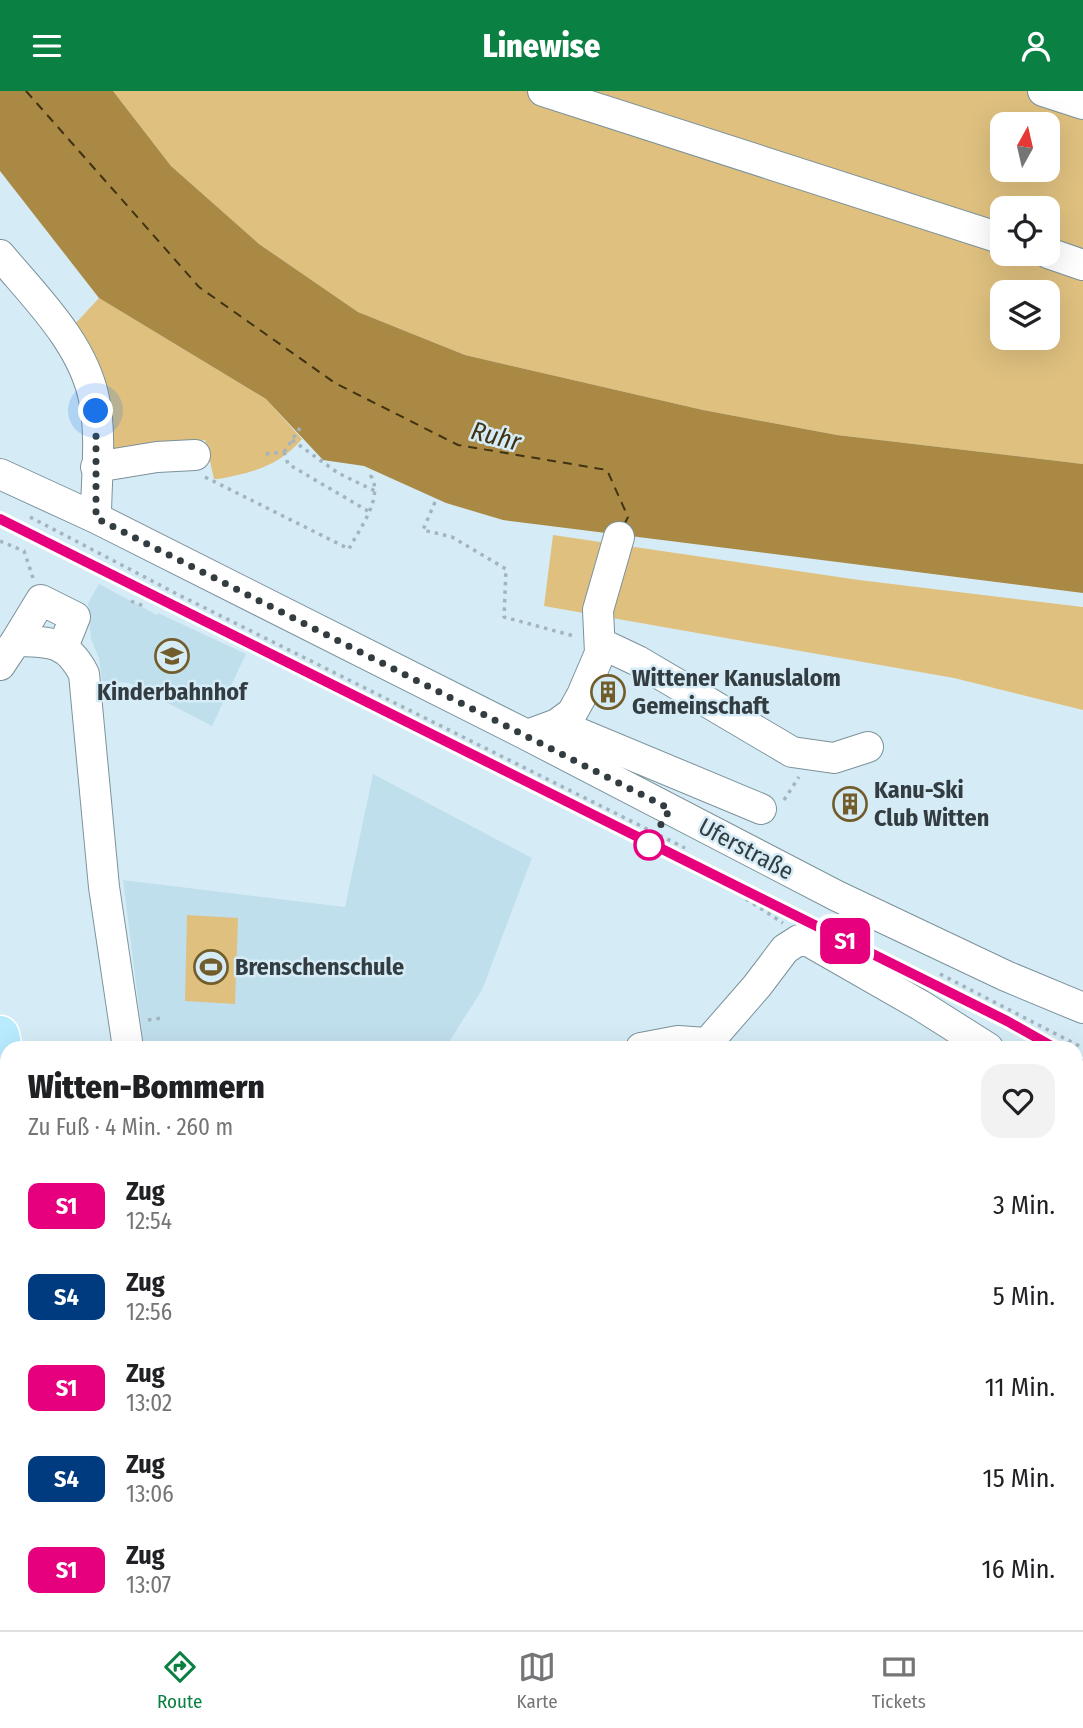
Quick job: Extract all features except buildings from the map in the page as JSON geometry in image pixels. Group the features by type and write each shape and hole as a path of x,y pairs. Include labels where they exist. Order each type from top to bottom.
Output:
{"street":[{"path":"543,91 990,235"},
{"path":"1043,91 1083,104"},
{"path":"0,255 50,314 82,362 95,403 96,518"},
{"path":"1060,257 1083,265"},
{"path":"96,467 157,457 195,455"},
{"name":"Uferstraße","path":"0,474 96,518 527,735 836,896 1006,976 1083,1008"},
{"path":"527,735 557,724 572,713 582,695 600,653 598,610 619,537"},
{"path":"8,653 41,600 75,617 69,651"},
{"path":"8,653 44,642 69,651 84,674 104,887 127,1041"},
{"path":"600,643 638,661 793,752 834,758 868,747"},
{"path":"557,724 761,809"},
{"path":"708,1041 757,986 785,949 799,940 810,942 898,992 977,1041"}],"path":[{"path":"266,454 284,452 295,431 300,428"},
{"path":"292,440 338,473 375,491"},
{"path":"284,452 288,464 368,511"},
{"path":"214,484 349,549 375,491 372,476 374,472"},
{"path":"435,502 423,530 452,537 506,569 504,617 600,643"},
{"path":"23,514 201,607 695,853"},
{"path":"0,541 24,551 41,600"},
{"path":"131,601 146,607"},
{"path":"761,809 784,800 801,773"},
{"path":"746,899 787,926 799,940"},
{"path":"939,974 1070,1041"}],"shaded area":[{"path":"113,91 1083,91 1083,464 837,435 703,410 465,355 358,312 259,244 171,166"},
{"path":"99,298 266,399 302,439 284,456 264,467 218,479 214,479 205,440 110,460 73,326"},
{"path":"553,535 859,580 1083,607 1083,710 954,678 544,606"},
{"name":"Kinderbahnhof","path":"99,584 157,615 158,613 246,654 212,726 129,683 102,681 99,658 91,639 88,603"},
{"name":"Brenschenschule","path":"373,774 532,858 482,990 450,1041 143,1041 123,880 345,907"},
{"name":"Brenschenschule","path":"187,915 238,918 235,1004 185,1001"}],"water":[{"name":"Ruhr","path":"0,91 113,91 171,166 259,244 358,312 465,355 703,410 837,435 1083,464 1083,593 503,520 446,503 364,466 323,460 266,399 99,298 0,171"}],"ferry route":[{"path":"26,91 199,287 335,383 458,445 607,470 628,517 625,523"}],"railway":[{"path":"0,519 1043,1041"}],"train":[{"name":"S1","path":"0,519 1043,1041"}],"place":[{"name":"Kinderbahnhof","path":"172,656"},
{"name":"Wittener Kanuslalom Gemeinschaft","path":"608,692"},
{"name":"Kanu-Ski Club Witten","path":"850,804"},
{"name":"Brenschenschule","path":"211,967"}],"route":[{"path":"96,411 96,518 670,809 649,845"}]}
